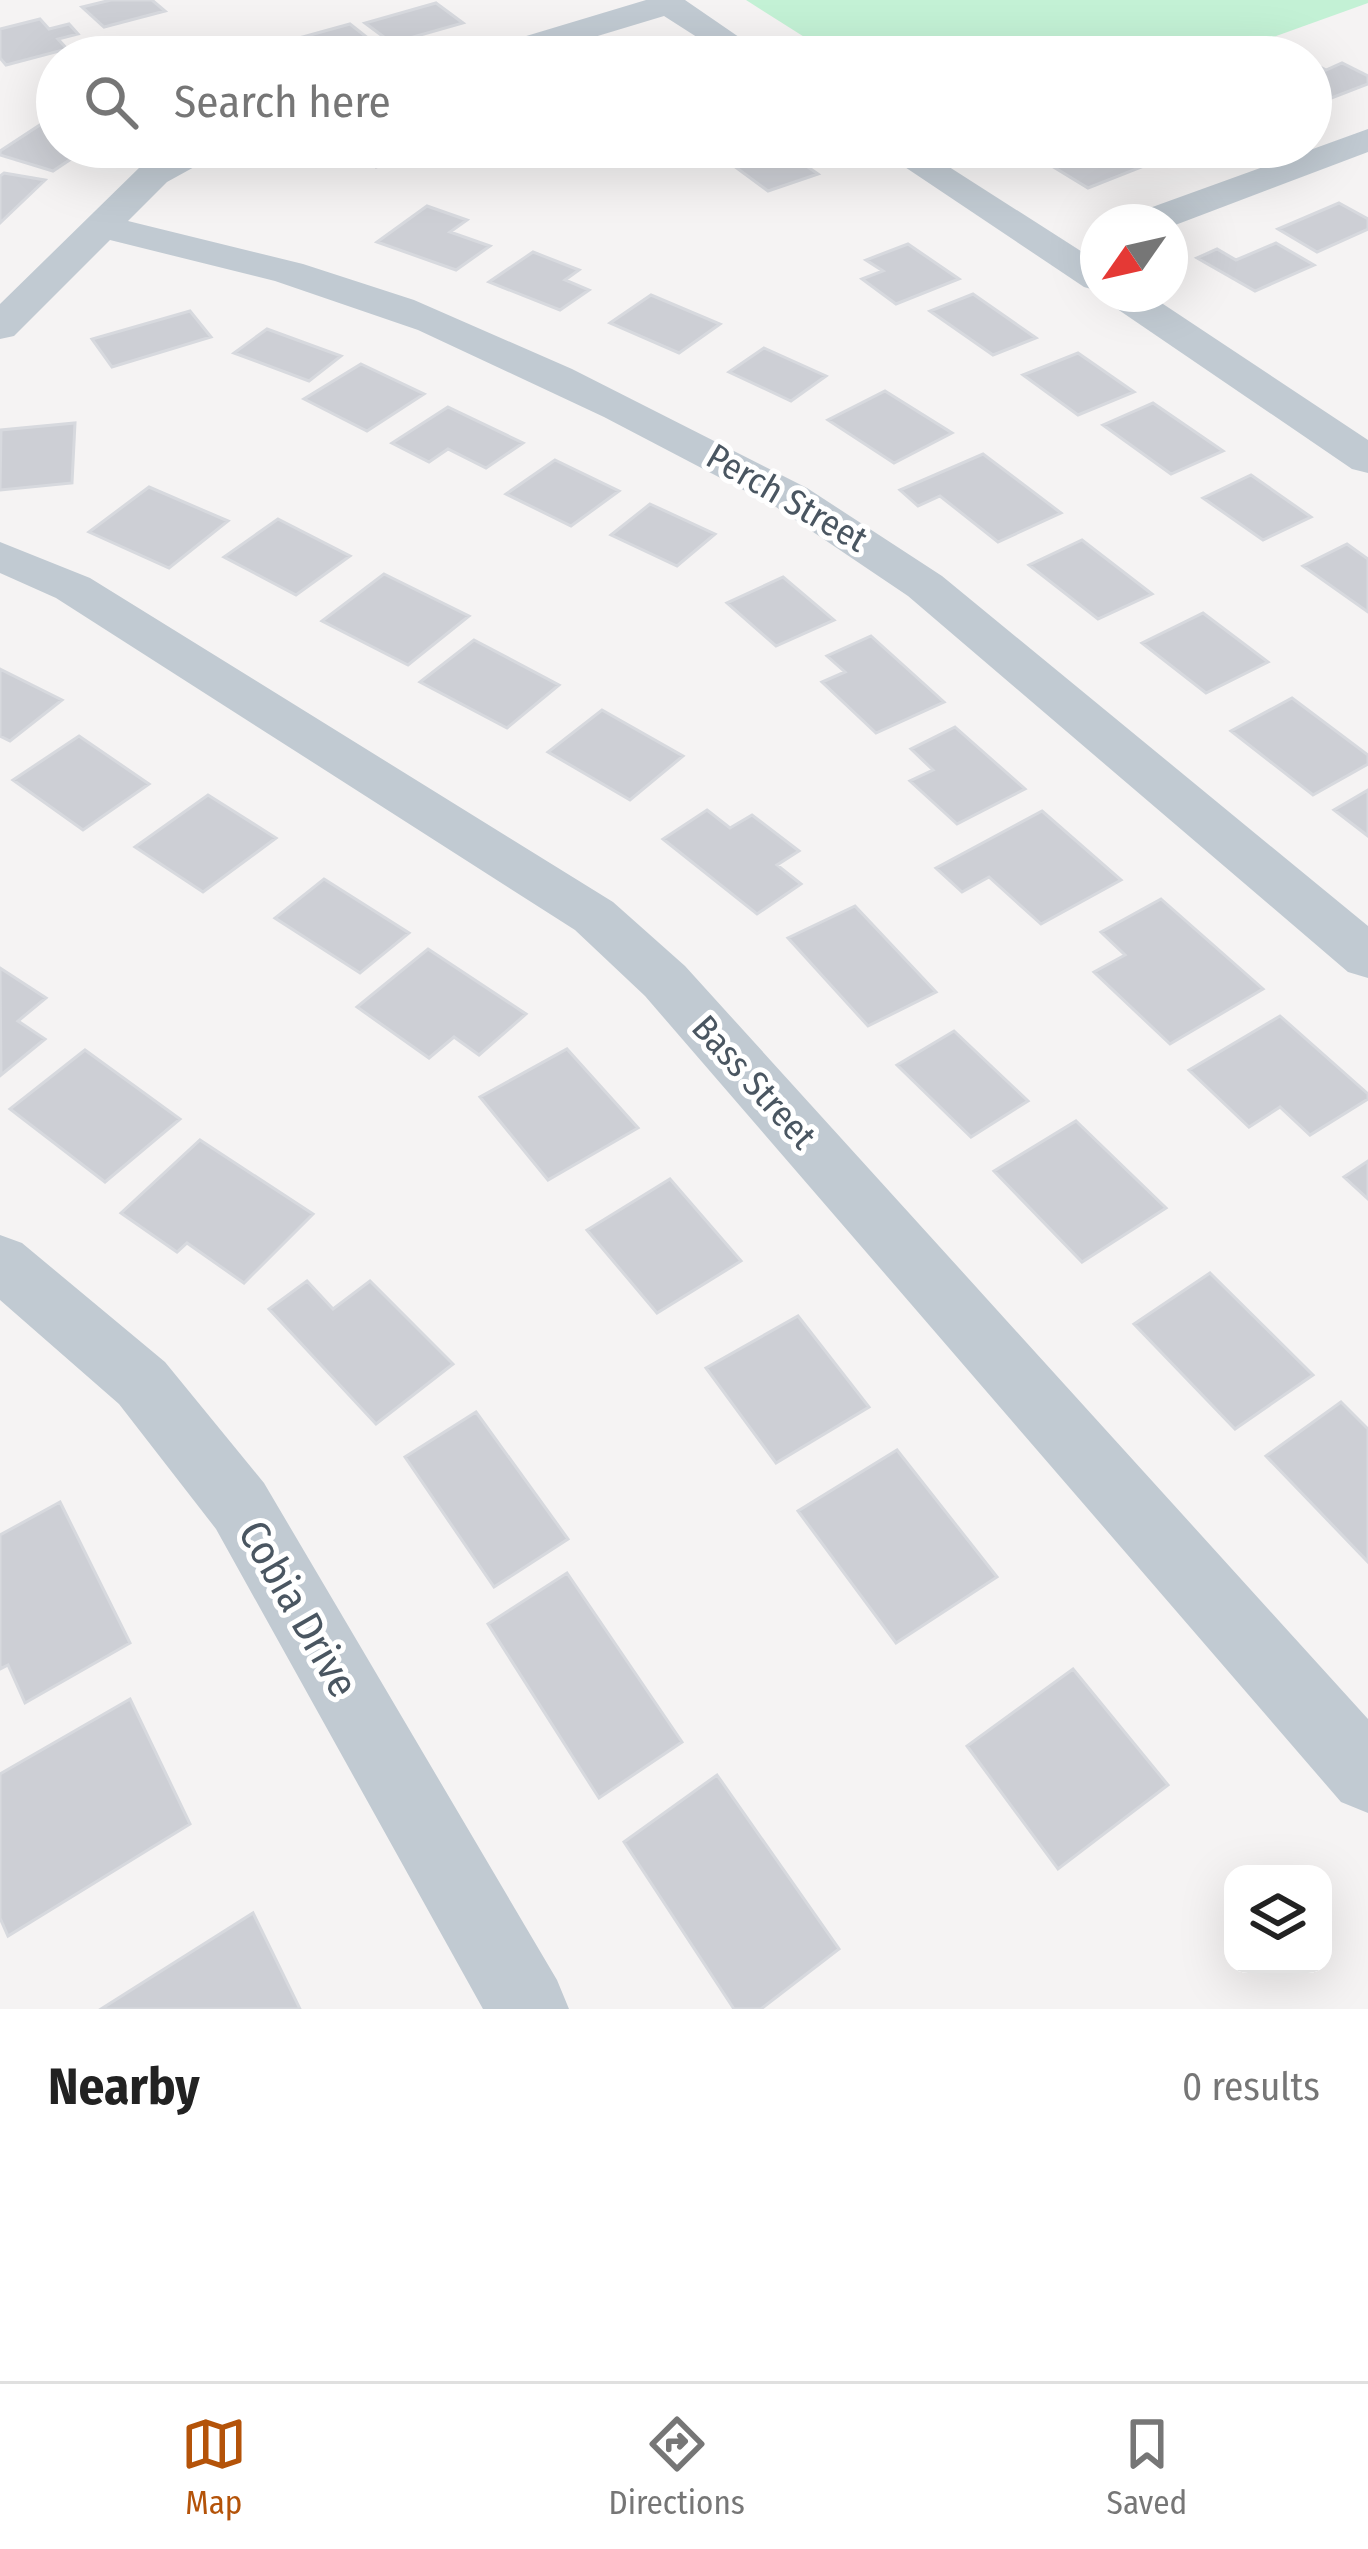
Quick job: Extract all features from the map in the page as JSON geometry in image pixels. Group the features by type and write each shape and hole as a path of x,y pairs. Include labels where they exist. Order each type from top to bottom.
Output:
{"street":[{"path":"558,36 665,2 719,36"},
{"path":"1332,153 1368,140"},
{"path":"0,327 100,226 166,168"},
{"path":"926,168 1080,267"},
{"path":"1188,207 1293,168"},
{"name":"Perch Street","path":"100,226 284,270 398,308 509,354 772,483 858,534 925,586 1368,957"},
{"path":"1061,254 1080,247"},
{"path":"1148,312 1368,460"},
{"name":"Bass Street","path":"0,556 73,588 594,916 665,981 1368,1775"},
{"name":"Cobia Drive","path":"0,1262 142,1383 240,1506 528,2009"}],"green space":[{"path":"746,0 1368,0 1276,36 803,36"}],"building":[{"path":"111,0 152,0 165,11 104,27 82,7"},
{"path":"436,3 463,23 417,36 383,36 365,23"},
{"path":"40,19 49,29 69,24 78,34 36,36 36,57 6,65 0,58 0,29"},
{"path":"350,24 365,36 306,36"},
{"path":"1342,63 1368,76 1368,84 1332,98 1332,67"},
{"path":"36,127 36,166 0,155"},
{"path":"737,168 809,168 818,174 768,191"},
{"path":"1055,168 1139,168 1088,188"},
{"path":"0,176 45,180 0,223"},
{"path":"1339,203 1368,219 1368,229 1317,252 1278,229"},
{"path":"427,206 467,220 450,232 490,246 456,270 377,242"},
{"path":"1276,243 1314,265 1255,291 1197,258 1217,249 1236,260"},
{"path":"908,244 959,279 896,304 862,279 883,271 866,260"},
{"path":"533,252 579,270 565,280 589,290 560,310 489,282"},
{"path":"973,294 1036,338 993,355 930,311"},
{"path":"651,295 720,324 679,353 610,323"},
{"path":"190,311 211,337 112,367 92,339"},
{"path":"267,329 341,356 309,381 234,353"},
{"path":"764,348 826,376 791,401 729,372"},
{"path":"1078,353 1134,392 1078,415 1023,375"},
{"path":"361,364 424,394 367,431 304,399"},
{"path":"885,391 952,433 894,463 828,420"},
{"path":"1153,403 1223,451 1171,474 1103,425"},
{"path":"448,407 523,443 486,468 448,449 429,462 392,443"},
{"path":"75,423 72,483 0,490 1,430"},
{"path":"983,454 1061,513 998,542 940,496 918,506 900,490"},
{"path":"555,460 619,491 571,526 506,494"},
{"path":"1251,475 1311,517 1263,540 1203,498"},
{"path":"149,487 228,521 169,568 89,532"},
{"path":"650,504 715,534 677,566 611,535"},
{"path":"278,519 350,556 296,595 224,557"},
{"path":"1082,540 1152,594 1098,619 1029,565"},
{"path":"1347,544 1368,559 1368,612 1303,566"},
{"path":"384,574 469,616 408,665 322,621"},
{"path":"783,577 834,620 776,646 727,603"},
{"path":"1203,613 1268,662 1206,693 1142,643"},
{"path":"871,636 944,702 876,733 822,682 845,672 827,656"},
{"path":"474,640 559,685 507,728 420,682"},
{"path":"0,669 62,700 10,741 0,736"},
{"path":"1292,698 1368,755 1368,764 1313,795 1231,731"},
{"path":"602,710 683,756 630,800 548,752"},
{"path":"955,727 1025,789 957,824 910,781 933,770 911,749"},
{"path":"79,736 149,784 83,830 13,780"},
{"path":"1368,790 1368,836 1334,810"},
{"path":"208,795 276,838 203,892 135,847"},
{"path":"707,810 730,828 752,815 799,851 777,865 801,884 757,914 663,839"},
{"path":"1042,811 1121,880 1041,924 989,877 962,892 936,868"},
{"path":"324,879 409,933 360,973 275,918"},
{"path":"1161,899 1263,989 1170,1044 1094,972 1125,955 1101,932"},
{"path":"855,906 936,992 868,1026 788,938"},
{"path":"428,949 526,1014 479,1055 454,1037 429,1058 357,1007"},
{"path":"0,968 46,998 18,1021 45,1039 1,1075"},
{"path":"1280,1016 1368,1094 1368,1099 1310,1135 1280,1107 1249,1127 1189,1070"},
{"path":"954,1031 1028,1101 971,1137 897,1065"},
{"path":"567,1049 638,1128 548,1180 480,1097"},
{"path":"85,1050 180,1119 105,1182 10,1109"},
{"path":"1076,1121 1166,1208 1082,1262 994,1171"},
{"path":"200,1140 313,1214 244,1283 187,1243 177,1252 121,1213"},
{"path":"1368,1161 1368,1199 1344,1177"},
{"path":"670,1179 741,1261 657,1313 587,1230"},
{"path":"1210,1273 1313,1375 1235,1429 1134,1324"},
{"path":"307,1281 333,1309 370,1281 453,1364 376,1424 269,1309"},
{"path":"798,1316 869,1407 776,1463 706,1368"},
{"path":"1341,1402 1368,1429 1368,1562 1266,1456"},
{"path":"476,1412 568,1539 494,1587 405,1457"},
{"path":"897,1450 997,1577 896,1643 798,1511"},
{"path":"60,1502 130,1643 25,1703 8,1665 0,1669 0,1535"},
{"path":"567,1573 682,1742 599,1798 488,1624"},
{"path":"1073,1669 1168,1785 1058,1869 967,1746"},
{"path":"130,1699 190,1824 8,1936 0,1918 0,1774"},
{"path":"717,1775 839,1949 761,2009 734,2009 624,1842"},
{"path":"253,1913 300,2009 101,2009"}]}
